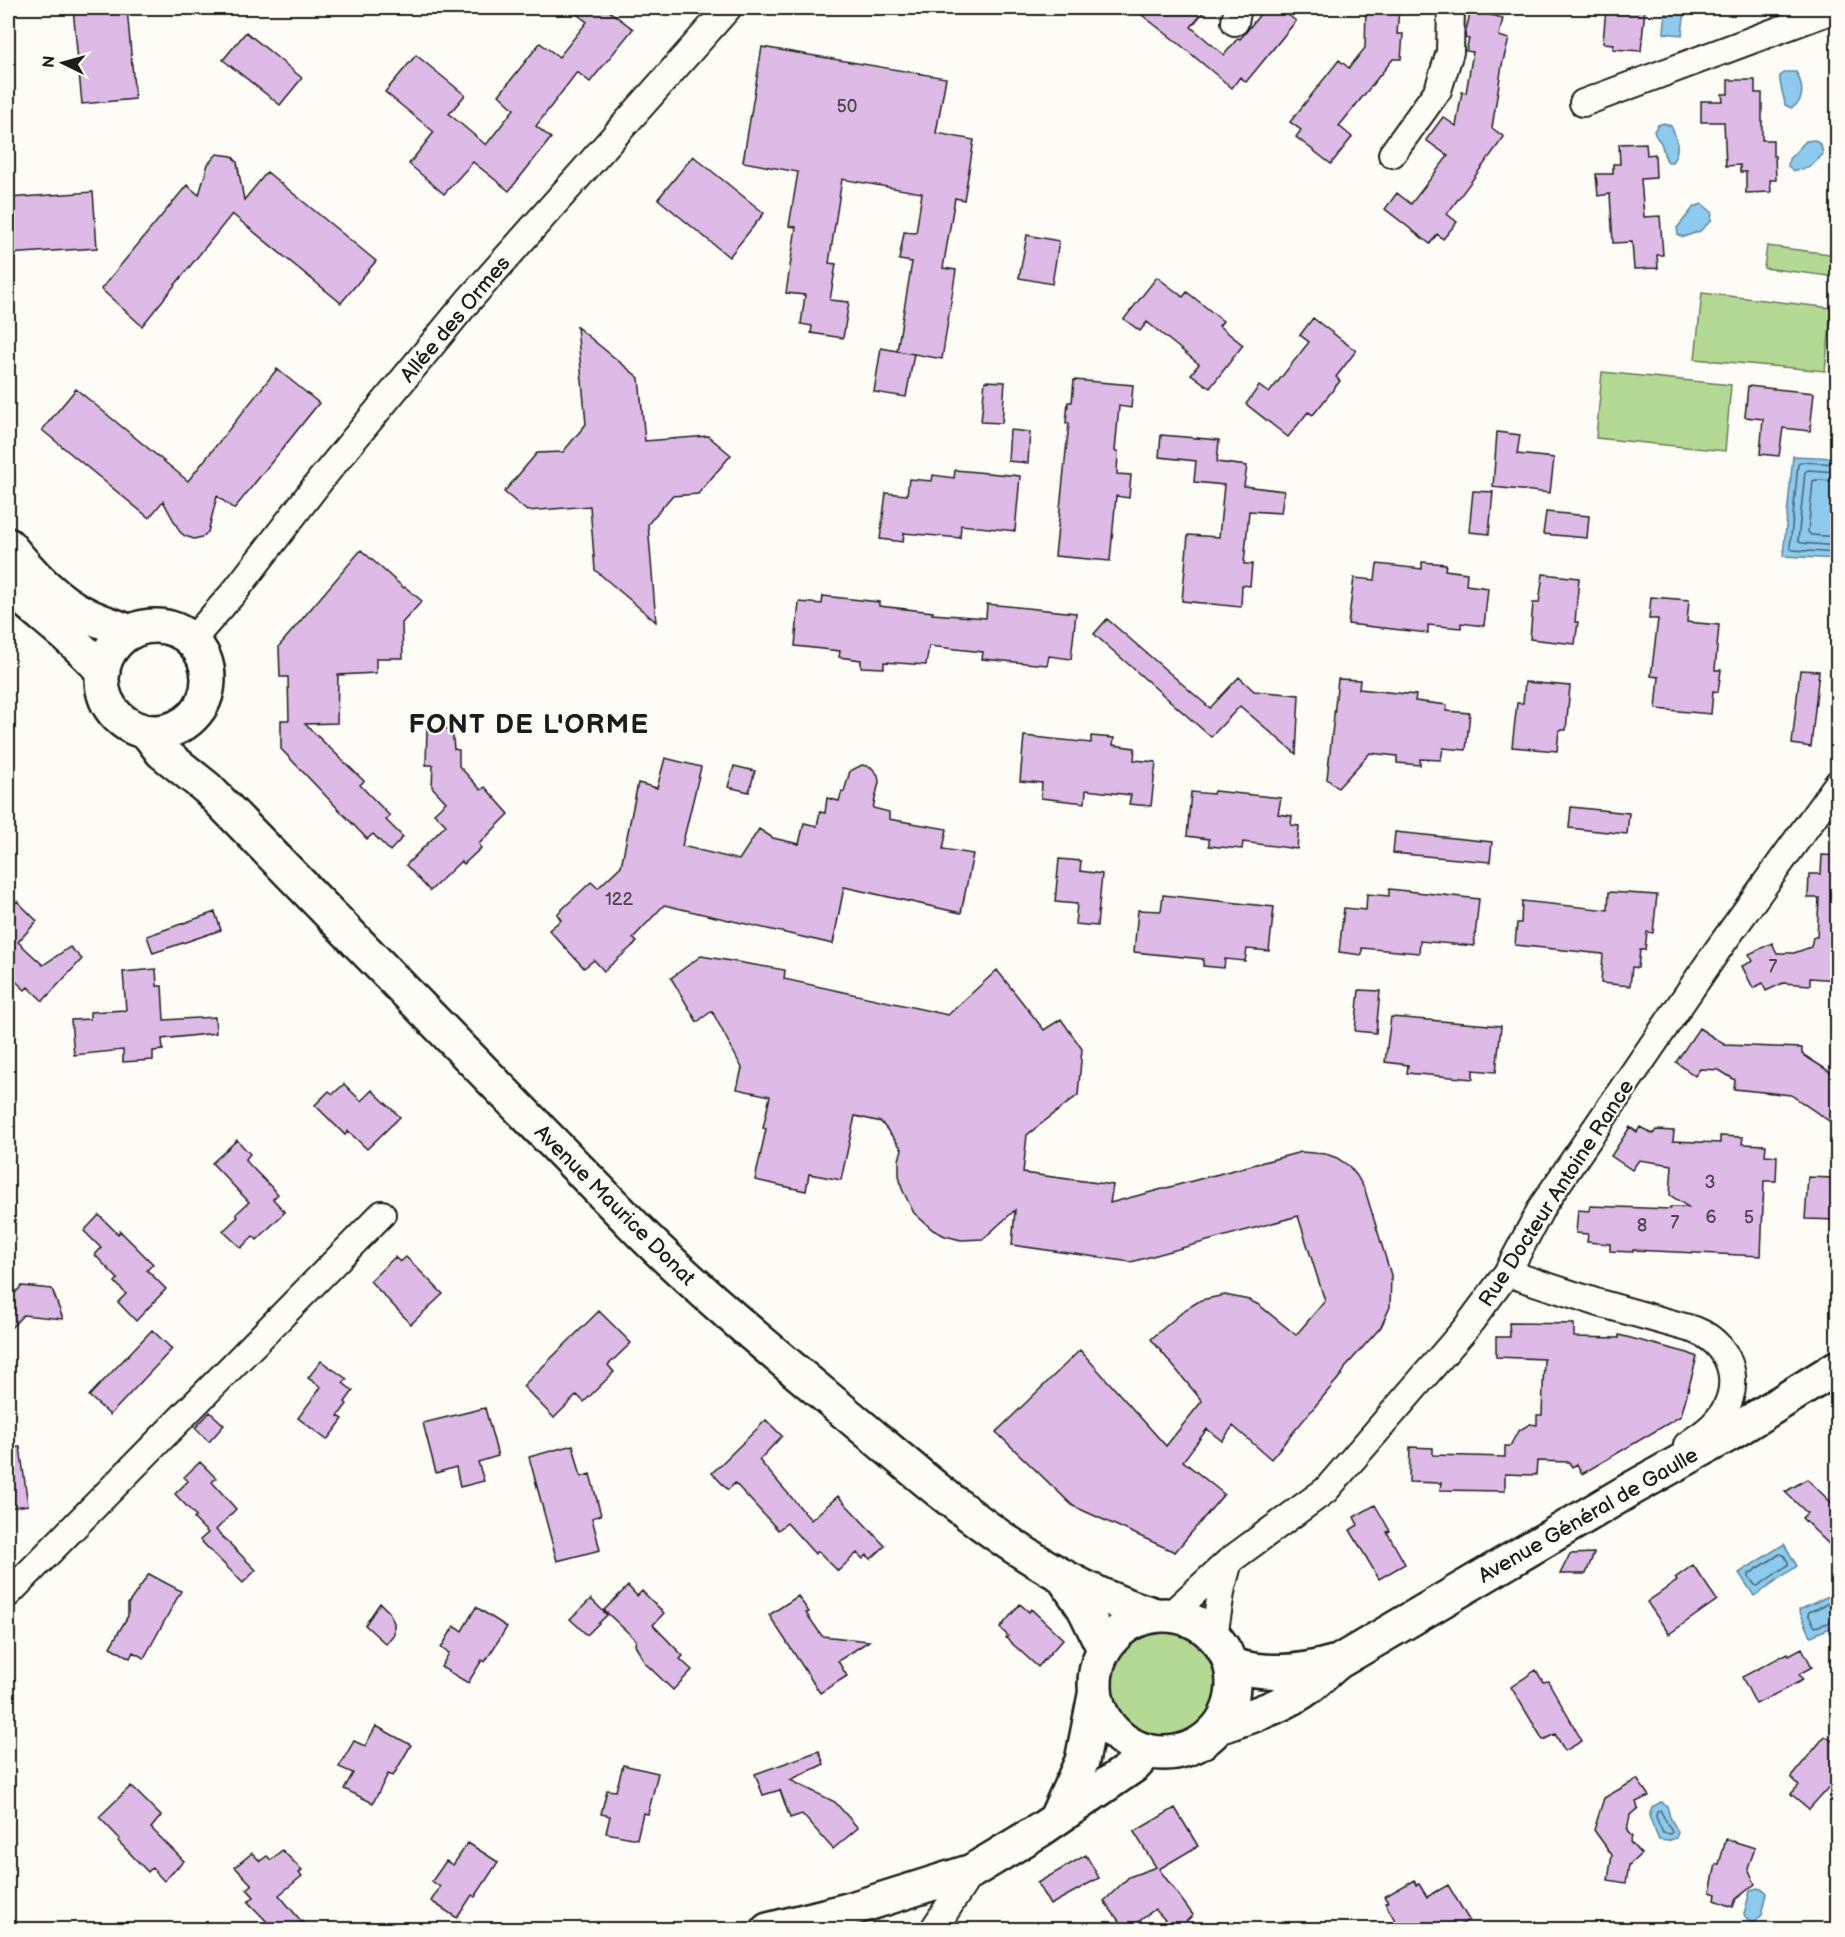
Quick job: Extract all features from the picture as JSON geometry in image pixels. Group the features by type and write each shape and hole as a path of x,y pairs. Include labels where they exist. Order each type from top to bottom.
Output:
{"main road":[{"path":"8,545 31,573 57,596 86,615 130,632"},
{"path":"8,585 103,672"},
{"path":"202,705 192,718 179,727 164,732 147,732 132,727 118,717 108,704 103,688 103,672 107,656 117,642 130,632 146,627 163,626 179,631 192,640 201,651 207,664 209,678 196,735 197,753 207,788"},
{"name":"Avenue Maurice Donat","path":"147,732 162,752 207,788 675,1266 779,1357 1007,1542 1063,1577 1078,1582 1104,1598 1163,1615"},
{"name":"Avenue Général de Gaulle","path":"1219,1727 1265,1711 1288,1700 1308,1688 1338,1662 1633,1488 1728,1435 1838,1367"},
{"path":"1063,1577 1084,1608 1104,1649"},
{"path":"1056,1818 1082,1761 1095,1695 1095,1671 1104,1649 1117,1632 1135,1620 1163,1615 1187,1618 1201,1625 1214,1636 1224,1649 1231,1665 1233,1687 1229,1708 1219,1727 1204,1741 1187,1750 1167,1754 1147,1752 1129,1744 1113,1731 1101,1715 1095,1695"},
{"name":"Avenue Général de Gaulle","path":"1231,1665 1248,1670 1284,1673 1304,1671 1338,1662"},
{"path":"768,1929 848,1911 972,1871 1040,1830 1135,1766 1147,1752"}],"street":[{"name":"Allée des Ormes","path":"192,640 236,590 322,478 468,301 728,8"},
{"path":"1392,154 1438,90 1450,52 1451,8"},
{"path":"1583,103 1838,8"},
{"name":"Rue Docteur Antoine Rance","path":"1163,1615 1229,1561 1326,1490 1466,1328 1507,1273 1544,1204 1719,948 1838,783"},
{"path":"8,1593 382,1214"},
{"path":"1507,1273 1707,1334 1717,1343 1731,1364 1732,1390 1728,1404 1714,1424 1633,1488"},
{"path":"1214,1636 1229,1561"},
{"path":"933,1929 972,1871"}],"green space":[{"path":"1767,246 1837,255 1837,277 1764,268"},
{"path":"1702,293 1832,308 1825,371 1695,359"},
{"path":"1602,372 1731,385 1725,451 1596,438"},
{"path":"1163,1633 1183,1637 1200,1648 1211,1665 1215,1685 1211,1705 1200,1722 1183,1733 1163,1737 1143,1733 1126,1722 1115,1705 1111,1685 1115,1665 1126,1648 1143,1637"}],"water":[{"path":"1666,8 1685,8 1682,35 1664,33"},
{"path":"1786,72 1796,72 1802,92 1799,102 1791,108 1785,105 1780,83 1780,76"},
{"path":"1664,123 1671,126 1676,140 1677,148 1672,162 1666,160 1661,143 1654,133 1658,125"},
{"path":"1815,140 1821,145 1823,154 1816,161 1806,168 1794,171 1788,166 1789,159 1806,141"},
{"path":"1702,204 1712,212 1711,221 1700,231 1684,237 1678,235 1677,228 1694,207"},
{"path":"1793,456 1837,458 1837,559 1783,556"},
{"path":"1784,1544 1797,1566 1754,1596 1739,1573"},
{"path":"1837,1592 1837,1625 1811,1636 1799,1610"},
{"path":"1661,1802 1667,1806 1678,1832 1676,1838 1668,1841 1659,1840 1649,1816 1652,1807"},
{"path":"1757,1888 1767,1893 1762,1915 1753,1923 1747,1920 1744,1914 1750,1891"}],"building":[{"path":"73,8 127,8 135,99 82,104"},
{"path":"569,8 605,8 633,29 590,82 577,72 536,126 551,138 509,191 473,162 444,194 409,164 434,132 385,92 416,55 465,95 449,114 486,145 514,109 499,95 540,43 559,57 587,22"},
{"path":"1133,8 1207,8 1191,27 1224,55 1265,8 1279,8 1296,21 1246,82 1240,77 1232,88"},
{"path":"1366,8 1399,8 1397,34 1403,34 1401,59 1393,59 1339,126 1352,137 1331,164 1296,137 1301,130 1290,122 1339,60 1349,68 1365,48"},
{"path":"1606,8 1645,8 1641,51 1613,49 1614,44 1603,43"},
{"path":"1471,10 1503,18 1499,36 1509,39 1502,65 1492,128 1504,137 1447,214 1457,222 1443,239 1437,234 1430,244 1385,209 1397,193 1411,204 1448,156 1426,140 1443,117 1456,126 1462,92 1466,93 1473,52 1466,51 1469,39 1465,38"},
{"path":"246,32 302,78 280,105 223,60"},
{"path":"762,47 946,78 936,133 974,140 964,200 955,198 943,268 956,270 942,359 897,351 912,262 899,260 904,232 916,233 922,193 842,179 829,263 836,264 830,300 849,302 843,338 811,333 812,326 801,324 805,295 786,293 796,227 789,226 798,172 743,162"},
{"path":"1728,80 1755,80 1755,93 1762,93 1762,140 1773,140 1773,156 1775,156 1776,180 1770,180 1771,192 1746,193 1746,172 1740,172 1740,165 1726,166 1724,122 1701,122 1701,101 1723,101 1722,94 1728,94"},
{"path":"1646,143 1647,155 1655,154 1656,178 1641,179 1644,217 1660,216 1663,255 1657,255 1658,268 1634,269 1632,242 1613,243 1610,194 1598,196 1596,174 1613,174 1613,164 1620,164 1619,144"},
{"path":"217,154 232,156 237,162 244,200 267,172 376,261 341,303 232,214 142,326 101,289 187,185 199,195 208,164"},
{"path":"693,156 764,213 729,257 658,199"},
{"path":"93,192 97,248 8,254 8,198"},
{"path":"1027,235 1059,241 1052,284 1019,278"},
{"path":"1157,277 1183,297 1187,292 1223,321 1219,326 1243,345 1210,388 1191,374 1199,364 1147,322 1140,331 1124,319"},
{"path":"1313,318 1356,351 1336,377 1340,381 1313,415 1308,412 1288,437 1246,404 1259,386 1269,393 1309,342 1300,335"},
{"path":"577,327 639,378 645,441 708,436 731,455 698,494 672,496 648,524 656,622 595,570 590,506 527,511 504,492 537,453 563,452 586,424"},
{"path":"881,348 914,354 906,397 874,392"},
{"path":"277,369 319,403 234,509 217,496 208,532 202,537 194,539 180,532 163,501 149,518 42,430 76,389 188,481"},
{"path":"1074,380 1133,385 1131,408 1119,406 1115,451 1118,451 1117,474 1131,475 1129,498 1116,496 1110,561 1055,556 1069,423 1066,423 1068,402 1072,402"},
{"path":"985,381 1005,382 1002,423 981,422"},
{"path":"1748,386 1814,393 1810,431 1783,428 1779,456 1760,454 1763,419 1745,417"},
{"path":"1010,430 1030,432 1028,463 1008,461"},
{"path":"1497,432 1520,435 1517,454 1554,458 1550,493 1493,487"},
{"path":"1161,435 1219,440 1217,462 1247,466 1244,486 1284,491 1281,513 1249,511 1244,564 1252,564 1250,586 1242,585 1241,607 1182,601 1188,535 1219,537 1224,485 1194,482 1196,461 1159,457"},
{"path":"955,470 1020,476 1015,531 961,525 960,538 904,533 903,542 880,539 886,493 907,495 909,479 932,481 933,475 954,478"},
{"path":"1473,491 1493,492 1489,534 1469,532"},
{"path":"1546,512 1589,516 1587,538 1543,534"},
{"path":"361,550 422,601 402,623 403,658 376,658 376,673 338,675 337,723 305,724 364,781 360,785 390,816 386,820 403,837 390,851 373,834 367,839 281,749 281,720 289,720 288,677 280,677 279,646"},
{"path":"1422,562 1446,564 1445,570 1467,573 1466,585 1488,588 1484,626 1461,623 1461,628 1428,625 1428,633 1348,624 1354,578 1375,580 1377,564 1422,569"},
{"path":"1543,574 1579,578 1575,644 1530,639 1533,603 1539,603"},
{"path":"823,596 879,602 879,606 933,612 932,614 986,618 987,604 1076,613 1071,659 1049,656 1047,665 982,659 983,652 929,646 926,665 884,662 884,668 861,667 861,660 839,657 840,651 795,646 799,602 822,604"},
{"path":"1651,597 1689,600 1687,622 1719,625 1715,670 1721,670 1718,692 1713,691 1711,714 1656,709 1659,677 1651,676 1658,619 1649,619"},
{"path":"1107,619 1210,708 1239,677 1254,691 1299,695 1296,754 1240,706 1211,737 1094,634"},
{"path":"1800,670 1819,671 1811,747 1792,744"},
{"path":"1338,679 1360,680 1359,689 1416,695 1415,701 1447,705 1446,711 1470,713 1466,750 1443,748 1441,760 1420,759 1420,765 1397,763 1397,756 1370,753 1338,788 1327,779"},
{"path":"1525,682 1570,686 1566,730 1559,730 1557,751 1512,747 1517,703 1523,703"},
{"path":"427,728 452,729 454,749 459,750 459,766 481,790 485,787 509,814 479,844 481,848 464,864 461,861 430,891 406,865 446,825 434,813 446,802 432,787 433,765 426,765"},
{"path":"1024,736 1091,743 1091,736 1114,738 1113,745 1135,748 1134,760 1156,762 1151,806 1129,804 1131,795 1086,790 1085,803 1041,798 1042,783 1020,781"},
{"path":"665,758 701,767 682,846 739,860 759,829 773,838 799,844 804,823 817,826 820,812 825,813 827,798 839,801 850,771 862,765 871,767 878,775 879,782 873,808 889,812 889,819 947,829 943,849 973,854 961,913 844,887 833,944 664,905 633,938 637,942 604,971 594,960 584,968 549,930 561,920 557,914 591,882 598,888 621,866 638,783 657,788"},
{"path":"734,766 755,771 749,792 728,787"},
{"path":"1214,791 1281,798 1278,814 1292,816 1291,825 1299,826 1297,849 1243,842 1242,849 1209,846 1209,839 1187,836 1191,792 1213,794"},
{"path":"1571,807 1629,813 1627,834 1569,828"},
{"path":"1395,832 1492,842 1490,862 1393,853"},
{"path":"1822,855 1838,856 1838,980 1810,978 1810,985 1783,983 1766,991 1763,983 1753,988 1742,966 1753,961 1749,954 1772,943 1777,953 1794,953 1811,947 1813,937 1817,937 1819,898 1808,898 1809,874 1821,874"},
{"path":"1059,859 1081,861 1080,871 1102,874 1097,926 1075,924 1077,904 1055,902"},
{"path":"1389,889 1479,899 1474,946 1420,941 1419,953 1362,948 1362,955 1339,952 1344,908 1366,910 1367,894 1389,896"},
{"path":"1609,892 1657,895 1653,933 1647,932 1645,950 1640,950 1638,968 1632,967 1630,986 1601,983 1603,954 1515,945 1517,923 1521,923 1522,901 1608,910"},
{"path":"1163,895 1274,907 1269,951 1247,949 1245,961 1225,959 1224,968 1203,966 1203,959 1134,952 1138,910 1161,911"},
{"path":"17,901 37,921 18,942 43,965 70,947 82,959 43,1001 28,987 25,990 8,974 8,912"},
{"path":"215,912 221,930 153,953 147,936"},
{"path":"701,956 785,970 784,979 948,1015 997,970 1044,1030 1061,1019 1082,1049 1078,1095 1027,1135 1023,1173 1113,1185 1110,1203 1301,1152 1326,1154 1337,1158 1349,1166 1365,1190 1391,1275 1390,1307 1381,1327 1271,1459 1233,1426 1222,1441 1207,1429 1183,1461 1224,1494 1175,1552 1073,1506 996,1432 1080,1350 1166,1446 1202,1401 1151,1339 1186,1309 1201,1300 1225,1295 1249,1300 1259,1305 1296,1335 1325,1301 1298,1216 1131,1262 1012,1245 1015,1210 983,1239 961,1240 933,1230 914,1213 902,1189 899,1175 902,1149 881,1122 855,1116 841,1180 809,1174 806,1191 755,1180 766,1129 763,1128 770,1096 737,1089 742,1068 712,1011 697,1022 671,978"},
{"path":"156,969 157,986 162,986 164,1020 215,1017 216,1033 162,1039 163,1050 153,1051 153,1060 123,1062 123,1050 74,1055 71,1020 90,1019 90,1012 126,1010 123,972"},
{"path":"1359,990 1380,991 1376,1033 1355,1031"},
{"path":"1391,1017 1501,1026 1496,1072 1473,1070 1473,1079 1407,1073 1408,1065 1385,1062"},
{"path":"1699,1028 1725,1045 1802,1048 1802,1054 1838,1077 1838,1127 1791,1095 1734,1089 1735,1080 1719,1070 1700,1069 1695,1076 1676,1062"},
{"path":"344,1084 361,1101 372,1090 400,1117 367,1149 348,1131 345,1135 315,1105 329,1091 333,1094"},
{"path":"1630,1127 1637,1132 1640,1127 1653,1134 1656,1130 1674,1131 1673,1141 1720,1143 1720,1136 1743,1137 1742,1144 1766,1145 1765,1155 1777,1156 1776,1181 1764,1181 1761,1256 1610,1251 1610,1244 1587,1242 1588,1234 1576,1233 1578,1210 1589,1211 1590,1206 1670,1209 1670,1207 1688,1207 1670,1195 1672,1165 1639,1160 1632,1170 1611,1156"},
{"path":"237,1140 250,1154 245,1160 278,1194 273,1199 285,1212 257,1240 253,1236 241,1248 223,1231 238,1217 236,1214 249,1202 212,1163"},
{"path":"1808,1177 1832,1178 1831,1194 1838,1194 1838,1220 1805,1219"},
{"path":"99,1215 118,1234 120,1231 153,1264 147,1270 166,1289 136,1321 118,1302 126,1294 115,1282 118,1279 95,1255 101,1248 84,1231"},
{"path":"395,1257 400,1262 406,1257 443,1294 411,1324 370,1281"},
{"path":"22,1286 52,1289 63,1319 23,1315 8,1331 8,1300"},
{"path":"599,1311 631,1343 608,1365 614,1372 584,1402 577,1395 554,1418 523,1386"},
{"path":"1509,1323 1574,1324 1574,1337 1619,1338 1619,1335 1697,1357 1681,1416 1582,1474 1577,1464 1572,1467 1569,1462 1537,1461 1536,1475 1505,1474 1505,1491 1440,1490 1441,1483 1409,1482 1410,1447 1433,1448 1433,1455 1505,1457 1505,1446 1510,1446 1518,1431 1530,1424 1537,1425 1537,1415 1542,1415 1544,1359 1496,1357 1496,1337 1510,1337"},
{"path":"152,1330 172,1349 110,1415 89,1396"},
{"path":"321,1361 347,1379 343,1383 353,1391 338,1416 343,1419 327,1440 298,1418 321,1387 308,1378"},
{"path":"485,1408 498,1456 478,1462 484,1481 460,1487 456,1467 436,1473 423,1423"},
{"path":"210,1412 224,1425 209,1442 195,1428"},
{"path":"766,1420 782,1436 759,1460 811,1520 838,1496 885,1546 871,1559 867,1555 863,1559 857,1553 838,1571 818,1551 815,1554 787,1523 778,1530 735,1483 728,1490 712,1473"},
{"path":"573,1445 581,1477 590,1474 601,1515 592,1518 600,1550 557,1561 529,1457"},
{"path":"20,1447 28,1505 8,1508 8,1448"},
{"path":"200,1462 216,1478 212,1482 236,1509 216,1530 256,1570 243,1583 200,1540 208,1533 194,1519 196,1516 175,1494 188,1481 184,1477"},
{"path":"1807,1479 1838,1509 1838,1553 1802,1518 1807,1513 1785,1492"},
{"path":"1375,1505 1405,1564 1379,1579 1350,1530 1358,1525 1354,1517"},
{"path":"1594,1553 1586,1574 1560,1574 1570,1554"},
{"path":"1693,1565 1717,1600 1669,1634 1647,1602 1677,1581 1675,1578"},
{"path":"149,1574 181,1591 144,1658 133,1652 130,1658 110,1647 128,1616 128,1604"},
{"path":"628,1586 637,1596 642,1591 664,1613 653,1625 683,1656 680,1659 692,1670 673,1690 645,1663 635,1645 636,1640 604,1610"},
{"path":"798,1596 809,1612 806,1613 822,1636 869,1641 838,1661 847,1676 820,1693 769,1615"},
{"path":"591,1599 607,1615 587,1635 570,1619"},
{"path":"380,1603 389,1612 394,1623 394,1634 386,1644 365,1625"},
{"path":"1020,1604 1029,1612 1031,1609 1063,1639 1038,1667 1006,1638 1008,1636 1000,1628"},
{"path":"476,1607 507,1627 485,1662 482,1660 468,1683 441,1667 449,1653 441,1648 454,1626 462,1631"},
{"path":"1802,1648 1812,1667 1799,1674 1803,1680 1756,1704 1742,1677"},
{"path":"1536,1670 1543,1682 1548,1681 1582,1741 1565,1751 1555,1734 1543,1740 1511,1687"},
{"path":"376,1726 411,1745 393,1776 388,1774 373,1803 344,1789 353,1773 339,1767 354,1741 365,1746"},
{"path":"1825,1736 1838,1745 1838,1772 1832,1779 1834,1781 1809,1809 1791,1794 1799,1785 1791,1777"},
{"path":"819,1751 824,1764 790,1780 835,1802 858,1828 833,1849 802,1814 790,1818 780,1790 763,1795 755,1774"},
{"path":"623,1765 658,1773 648,1814 643,1813 637,1839 606,1833 610,1816 601,1814 607,1790 616,1791"},
{"path":"1637,1779 1649,1796 1636,1802 1638,1808 1630,1815 1627,1831 1632,1837 1630,1842 1641,1854 1629,1865 1626,1883 1608,1880 1612,1855 1594,1830 1604,1798"},
{"path":"131,1786 161,1816 151,1828 184,1861 164,1881 152,1868 148,1872 99,1817"},
{"path":"1175,1808 1198,1846 1159,1869 1193,1915 1178,1929 1173,1929 1155,1909 1129,1929 1125,1929 1104,1901 1129,1877 1156,1867 1134,1832"},
{"path":"1726,1839 1755,1848 1748,1868 1755,1884 1736,1899 1733,1907 1715,1900 1716,1894 1710,1892 1716,1864 1719,1864"},
{"path":"468,1843 498,1862 475,1897 472,1895 457,1918 431,1901 440,1887 432,1881 446,1861 453,1865"},
{"path":"282,1850 302,1870 299,1873 302,1876 279,1895 308,1929 274,1929 248,1902 254,1897 247,1889 252,1885 235,1867 252,1853 260,1861 267,1856 271,1860"},
{"path":"1086,1855 1099,1878 1050,1905 1037,1883"},
{"path":"1414,1880 1427,1897 1448,1885 1469,1920 1453,1929 1400,1929 1384,1897"}],"district":[{"name":"FONT DE L'ORME","path":"529,724"}]}
